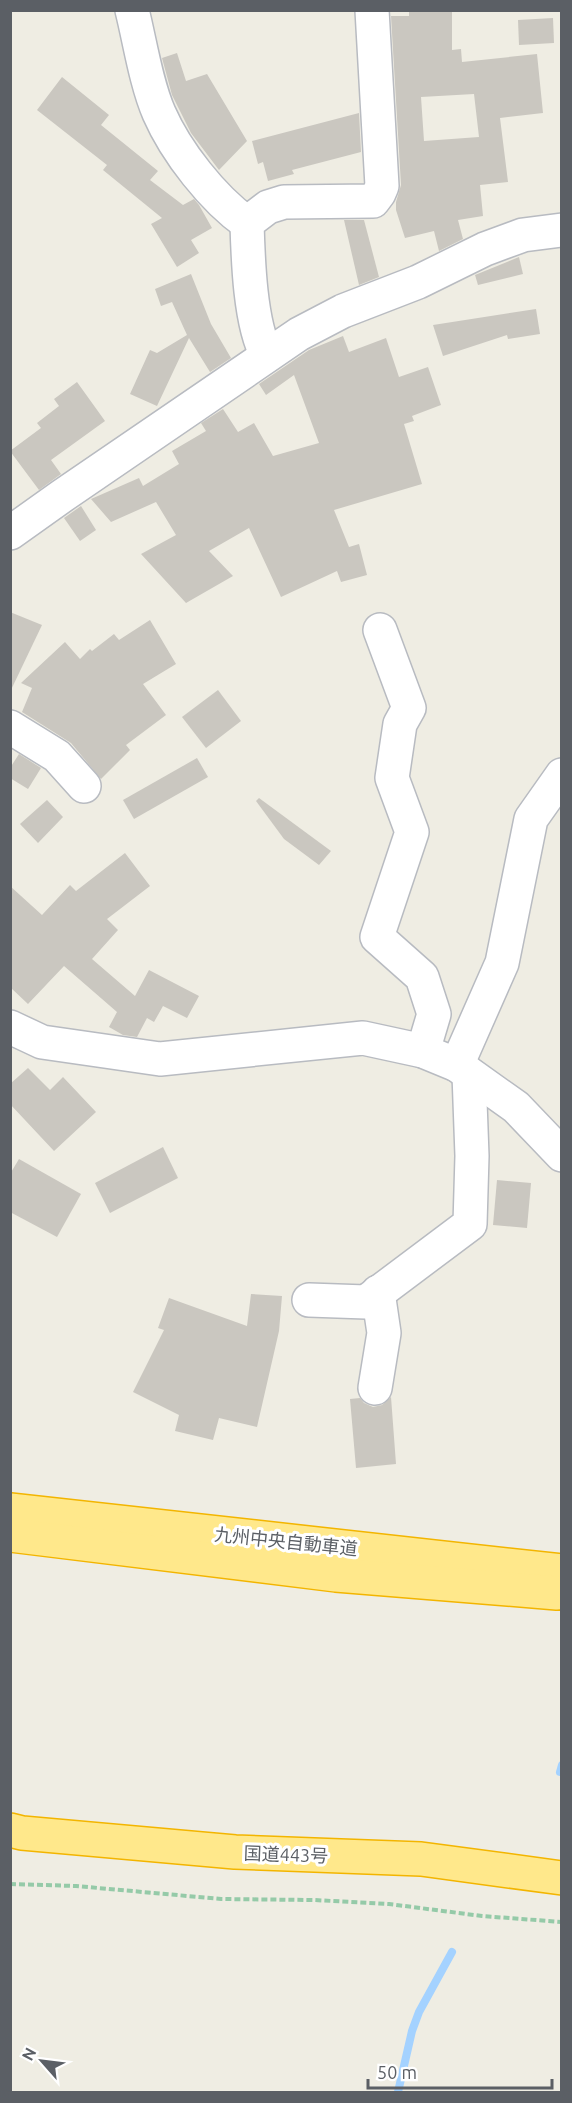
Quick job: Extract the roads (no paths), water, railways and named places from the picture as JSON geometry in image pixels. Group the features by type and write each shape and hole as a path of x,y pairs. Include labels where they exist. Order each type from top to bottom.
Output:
{"highway":[{"name":"九州中央自動車道","path":"10,1510 561,1594"},
{"name":"九州中央自動車道","path":"10,1535 338,1561 561,1571"},
{"path":"338,1561 436,1548 561,1553"},
{"path":"338,1561 436,1594 561,1607"},
{"name":"国道443号","path":"10,1830 22,1833 235,1852 421,1860 561,1878"}],"street":[{"path":"132,10 159,112 180,149 204,182 247,224 255,322 267,355"},
{"path":"247,224 268,207 284,202 373,201 379,193 382,186 382,169 372,10"},
{"path":"10,533 299,334 343,311 418,282 485,249 523,235 561,230"},
{"path":"380,630 408,708 400,724 392,778 412,832 377,937 422,977 434,1014 423,1051"},
{"path":"10,727 57,756 84,786"},
{"path":"309,1300 366,1302 470,1224 472,1156 463,1069 501,963 531,819 561,775"},
{"path":"10,1027 42,1042 160,1059 363,1038 423,1051 463,1069 516,1107 561,1155"},
{"path":"375,1388 384,1333 378,1292"}],"waterway":[{"path":"560,1772 562,1765"},
{"path":"398,2092 412,2031 419,2012 452,1952"}]}
